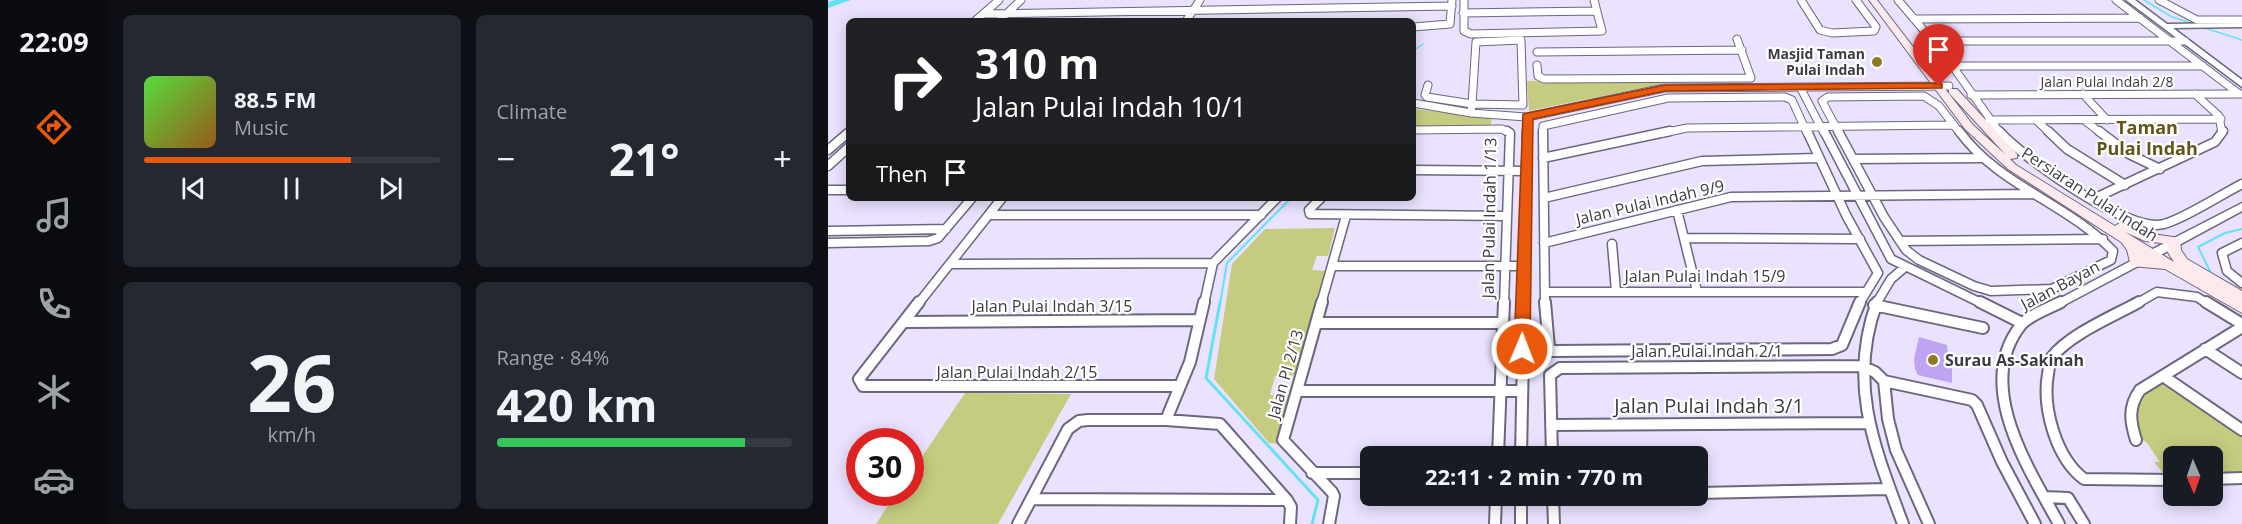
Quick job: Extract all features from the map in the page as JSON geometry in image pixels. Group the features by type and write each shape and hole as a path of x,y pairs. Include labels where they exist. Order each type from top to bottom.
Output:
{"main road":[{"name":"Persiaran Pulai Indah","path":"1873,0 1944,86 2004,149 2112,232 2178,265 2242,309"},
{"name":"Persiaran Pulai Indah","path":"1881,0 1944,86"},
{"path":"2112,232 2175,241 2174,251 2178,265 2136,263 2133,249 2112,232"},
{"name":"Persiaran Pulai Indah","path":"2178,265 2242,297"}],"street":[{"path":"978,18 999,0"},
{"path":"1002,18 1020,0"},
{"path":"1188,18 1200,0"},
{"path":"1464,0 1465,32 1482,33 1602,31 1594,0"},
{"path":"1801,0 1820,30 1832,33 1874,31 1876,27 1856,0"},
{"path":"1898,0 1953,66 1989,120 2028,159 2135,222 2163,225 2242,184"},
{"path":"2116,0 2241,92"},
{"path":"2130,0 2185,41 2241,92"},
{"path":"2159,0 2174,10 2201,20 2242,20"},
{"path":"983,14 1452,3 1450,24 1416,27"},
{"path":"1463,13 1597,11"},
{"path":"1914,19 2140,18"},
{"path":"2165,26 2242,25"},
{"path":"1537,65 1538,76 1545,79 1752,78 1737,39"},
{"path":"1428,85 1426,96 1472,104 1520,105 1524,103 1521,40 1476,42 1472,104 1472,113"},
{"path":"1933,41 2185,41"},
{"path":"1537,52 1743,50"},
{"path":"1953,66 2203,66"},
{"path":"1698,78 1700,88"},
{"path":"1416,104 1472,113 1527,117 1665,88 1944,86"},
{"path":"1800,87 1891,259 2022,323"},
{"name":"Jalan Pulai Indah 2/8","path":"1971,95 2241,92"},
{"path":"2083,94 2107,120"},
{"path":"2093,199 2215,142 2223,132 2221,119 2195,94"},
{"path":"1924,96 1937,105 1981,158 2034,194 2112,232 2111,260 2052,290 1991,291 1966,283 1906,250 1872,196 1822,102 1824,98 1924,96"},
{"path":"1785,97 1792,100 1804,126 1837,196 1878,273 1873,284 1864,292 1842,345 1832,349 1553,351 1547,344 1542,128 1548,123 1668,98 1785,97"},
{"path":"1521,446 1527,117"},
{"path":"1989,120 2221,119"},
{"path":"2036,120 2067,149 2125,185"},
{"path":"2084,120 2129,154 2160,169"},
{"path":"1543,158 1687,128 1952,125"},
{"name":"Jalan Pulai Indah 1/13","path":"1416,130 1502,129 1510,133 1498,446"},
{"path":"828,150 846,135"},
{"path":"828,166 846,152"},
{"path":"1544,198 1702,161 1818,158"},
{"path":"1853,159 1981,158"},
{"path":"1416,170 1526,171"},
{"path":"828,190 846,190"},
{"name":"Jalan Pulai Indah 9/9","path":"1544,243 1731,197 2034,194"},
{"path":"828,243 916,242 938,238 969,201"},
{"path":"906,322 1000,201"},
{"path":"1166,420 1190,362 1213,263 1274,201"},
{"path":"1318,201 1309,210 1314,216 1507,216"},
{"name":"Jalan Bayan","path":"2060,524 2024,459 2009,422 2000,381 2013,336 2022,323 2242,206"},
{"path":"1677,210 1697,291"},
{"path":"990,215 1260,214"},
{"name":"Jalan PI 2/13","path":"1329,524 1334,496 1283,440 1334,266 1346,216"},
{"path":"828,231 946,229"},
{"path":"1900,241 2112,232"},
{"path":"1684,238 1860,239"},
{"path":"2242,243 2222,253 2222,260 2223,266 2242,283"},
{"path":"1612,244 1616,291"},
{"path":"951,264 1213,263"},
{"path":"1334,266 1523,266"},
{"path":"1903,524 1866,423 1862,366 1874,304 1894,276 1905,267"},
{"name":"Jalan Pulai Indah 15/9","path":"1545,292 1864,292"},
{"path":"2136,440 2129,420 2130,404 2140,390 2242,325 2198,297 2157,292 2070,341 2051,358 2044,395 2052,431 2068,463 2084,479 2095,482 2163,480"},
{"path":"1874,304 1983,328"},
{"name":"Jalan Pulai Indah 3/15","path":"906,322 1199,320"},
{"name":"Jalan Pulai Indah 2/15","path":"906,322 859,378 863,386 872,388 1180,386"},
{"path":"1317,323 1503,324"},
{"path":"2205,349 2242,374"},
{"path":"1862,366 1875,372 1884,381 1972,400 1977,405 2002,462 2035,524"},
{"name":"Jalan Pulai Indah 2/1","path":"1551,425 1550,375 1560,368 1862,366"},
{"path":"2163,376 2242,430"},
{"path":"1884,381 1888,419 1896,450 1929,524"},
{"path":"1297,392 1522,391"},
{"path":"1018,524 1068,429 1079,421 1166,420 1220,424 1287,500 1293,515 1290,524"},
{"name":"Jalan Pulai Indah 3/1","path":"1551,425 1866,423"},
{"path":"1551,425 1552,446"},
{"path":"1312,472 1360,473"},
{"path":"2223,479 2242,478"},
{"path":"1708,493 1890,489"},
{"path":"2044,497 2068,498 2084,524"},
{"path":"1032,498 1287,500"},
{"path":"1495,524 1496,506"},
{"path":"1521,506 1521,524"},
{"path":"1553,506 1554,524"}],"green space":[{"path":"1669,80 1660,84 1529,111 1527,81"},
{"path":"1416,109 1492,118 1490,127 1416,127"},
{"path":"1335,228 1328,256 1317,256 1312,270 1328,271 1299,375 1275,376 1270,395 1292,395 1278,444 1269,443 1214,379 1232,264 1265,229"},
{"path":"2161,384 2170,385 2242,434 2242,472 2223,473 2223,446 2163,446 2163,473 2154,462 2160,462 2142,439 2138,425 2138,410 2143,395"},
{"path":"965,393 1071,394 998,524 876,524 888,506 924,506 924,454"}],"building":[{"name":"Surau As-Sakinah","path":"1919,337 1947,345 1948,360 1952,361 1952,383 1918,375 1914,359"}],"waterway":[{"path":"828,5 846,0"},
{"path":"2144,0 2172,17 2194,24"},
{"path":"2202,27 2242,40"},
{"path":"1416,49 1423,44"},
{"path":"1220,304 1227,263 1288,201"},
{"path":"2210,271 2198,247 2225,233 2242,229"},
{"path":"1220,302 1206,378 1318,500 1312,524"}],"place":[{"name":"Masjid Taman Pulai Indah","path":"1877,62"},
{"name":"Surau As-Sakinah","path":"1933,360"}],"district":[{"name":"Taman Pulai Indah","path":"2147,138"}],"route":[{"path":"1522,349 1527,117 1665,88 1939,86"}]}
